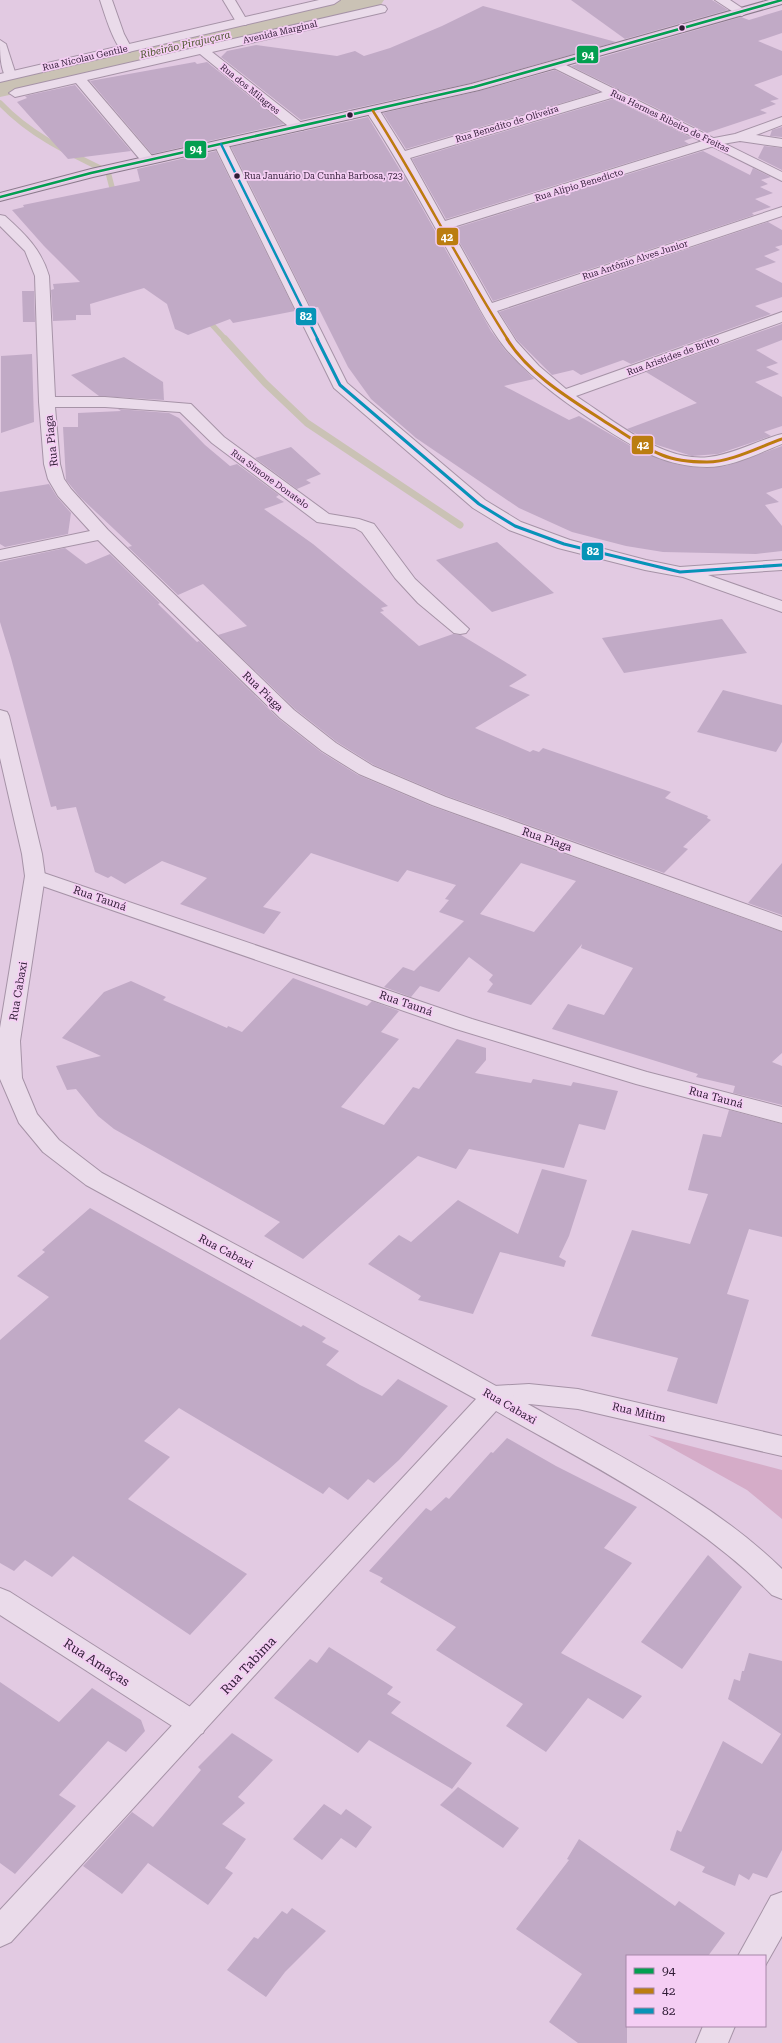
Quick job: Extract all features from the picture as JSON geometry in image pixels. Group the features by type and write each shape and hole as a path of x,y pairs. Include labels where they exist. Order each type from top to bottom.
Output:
{"main road":[{"path":"0,198 91,173 373,111 474,87 558,65 782,0"}],"street":[{"path":"106,0 118,34 126,49"},
{"path":"228,0 242,22"},
{"name":"Rua Nicolau Gentile","path":"5,76 334,0"},
{"path":"721,0 742,12"},
{"name":"Avenida Marginal","path":"15,93 381,9"},
{"path":"0,44 5,76"},
{"name":"Rua dos Milagres","path":"202,50 298,127"},
{"name":"Rua Hermes Ribeiro de Freitas","path":"558,65 782,176"},
{"path":"79,78 148,160"},
{"name":"Rua Benedito de Oliveira","path":"402,156 612,93"},
{"path":"373,111 402,156 443,226 488,309 510,344 533,369 564,395 637,442 662,455 678,460 708,462 728,458 782,439"},
{"path":"738,137 782,121"},
{"path":"738,137 782,142"},
{"name":"Rua Alípio Benedicto","path":"443,226 714,142 738,137"},
{"path":"221,144 340,385 479,504 515,526 564,544 680,572 782,607"},
{"name":"Rua Antônio Alves Junior","path":"488,309 782,212"},
{"name":"Rua Piaga","path":"0,219 28,245 37,258 42,276 47,402 52,464 56,479 64,492 102,534 287,714 328,747 366,770 439,801 782,924"},
{"name":"Rua Aristides de Britto","path":"564,395 782,317"},
{"name":"Rua Simone Donatelo","path":"47,402 105,402 185,406 218,440 324,518 336,522 358,524 369,528 384,553 408,583 460,629"},
{"path":"0,555 102,534"},
{"path":"680,572 782,565"},
{"name":"Rua Cabaxi","path":"0,716 32,854 35,876 9,1042 11,1078 27,1117 51,1146 94,1180 494,1396 694,1513 732,1539 782,1587"},
{"name":"Rua Tauná","path":"35,876 464,1024 644,1078 782,1115"},
{"name":"Rua Mitim","path":"494,1396 529,1394 578,1399 782,1446"},
{"name":"Rua Tabima","path":"0,1932 494,1396"},
{"name":"Rua Amaças","path":"0,1600 193,1724"},
{"path":"755,1955 782,1906"},
{"path":"712,2043 719,2027"}],"shaded area":[{"path":"648,1435 782,1470 782,1519 747,1490"}],"building":[{"path":"571,0 712,0 728,10 625,39"},
{"path":"483,6 616,42 471,83 301,120 221,57 227,51 256,45 337,56 355,51 364,56 390,48 442,26"},
{"path":"782,10 782,33 758,41 782,51 782,75 754,85 779,99 770,101 776,104 760,110 767,113 707,133 571,66 741,17 749,20"},
{"path":"195,62 197,64 207,62 284,124 152,154 90,81"},
{"path":"555,70 599,92 406,149 383,113 479,91"},
{"path":"75,85 131,151 68,159 17,102 27,98 25,96"},
{"path":"613,99 692,138 684,141 689,144 446,219 412,159"},
{"path":"368,117 411,188 491,331 505,350 534,379 504,386 569,420 579,416 641,452 679,465 707,468 726,466 782,446 782,488 766,493 779,502 765,505 782,526 782,551 756,554 663,552 626,546 572,532 519,508 416,438 371,399 348,367 318,307 311,308 231,147"},
{"path":"782,127 782,137 770,136 772,130"},
{"path":"764,146 782,148 782,170 758,158"},
{"path":"216,151 295,311 233,323 230,319 188,335 175,329 167,304 144,288 90,304 91,315 76,315 76,320 53,321 51,290 54,289 53,284 80,282 44,246 12,210 24,207 23,205 140,181 137,169"},
{"path":"703,151 750,175 753,168 771,177 761,180 768,184 760,187 773,193 755,199 771,207 752,213 754,215 493,301 452,229"},
{"path":"768,222 782,230 782,245 775,247 780,250 764,256 776,262 755,269 782,283 782,297 755,306 771,314 631,364 623,360 581,375 573,370 552,375 517,340 499,312"},
{"path":"22,291 34,291 35,322 23,322"},
{"path":"782,324 782,340 756,350 778,363 766,367 779,374 755,382 782,397 782,426 764,432 771,436 718,454 692,456 657,445 627,429 697,403 646,372"},
{"path":"32,354 34,422 1,433 1,356"},
{"path":"124,357 163,382 164,400 99,396 71,375"},
{"path":"118,409 169,413 179,418 205,445 230,466 237,464 279,495 276,497 284,502 264,509 313,544 388,606 381,608 384,611 380,612 419,646 453,634 461,635 527,675 509,686 530,695 475,728 530,752 533,750 539,752 543,748 671,792 665,798 708,816 707,818 711,820 683,847 688,849 664,873 447,796 374,765 337,742 295,709 218,635 247,626 203,584 178,595 128,547 132,546 80,497 66,480 63,427 78,427 78,413 121,411"},
{"path":"291,447 321,474 306,480 311,483 297,489 255,458"},
{"path":"49,484 57,497 71,513 68,534 5,547 0,544 0,492"},
{"path":"497,542 554,593 492,612 436,560"},
{"path":"65,548 86,564 110,554 160,603 158,604 197,642 199,641 279,719 321,752 358,775 431,806 782,932 782,1053 772,1062 782,1066 782,1105 733,1093 735,1086 696,1077 698,1074 552,1029 568,1004 604,1015 633,968 581,948 582,944 531,1005 487,992 493,984 489,980 493,975 469,957 439,992 420,986 411,997 384,987 403,967 414,971 464,921 439,912 449,900 445,899 456,885 407,870 398,882 311,853 263,907 281,912 264,934 180,904 207,878 162,861 125,884 111,876 108,878 95,872 76,807 57,810 56,806 51,807 0,622 0,562","holes":["521,863 576,881 534,932 480,914"]},
{"path":"722,619 747,653 624,673 602,638"},
{"path":"723,690 782,705 782,742 776,752 697,732"},
{"path":"782,863 782,915 748,903"},
{"path":"293,978 367,1006 372,1001 399,1011 381,1032 399,1039 341,1107 384,1125 413,1087 419,1089 457,1039 486,1048 486,1060 475,1073 531,1083 533,1079 571,1086 573,1082 618,1091 605,1130 579,1124 564,1168 469,1149 456,1169 418,1156 303,1259 264,1236 280,1222 114,1129 98,1116 76,1089 67,1090 56,1066 101,1056 62,1038 104,992 131,981 166,997 163,1000 227,1028 228,1026 242,1032"},
{"path":"729,1110 782,1124 782,1237 749,1229 727,1294 749,1300 717,1404 667,1391 678,1358 591,1336 632,1230 690,1244 708,1194 688,1190 703,1134 721,1137"},
{"path":"542,1169 587,1180 569,1236 559,1257 566,1261 564,1267 500,1252 473,1314 418,1300 421,1296 368,1264 399,1235 411,1242 458,1200 518,1234"},
{"path":"90,1208 301,1327 303,1325 326,1338 322,1342 339,1351 326,1365 360,1385 382,1396 398,1379 448,1406 399,1460 374,1483 368,1479 348,1500 329,1487 323,1494 179,1408 144,1441 170,1457 128,1499 247,1574 190,1635 73,1556 52,1577 25,1560 14,1571 0,1563 0,1340 49,1297 17,1276 45,1252 42,1250"},
{"path":"507,1438 556,1466 637,1507 604,1548 632,1563 561,1653 642,1696 623,1719 588,1698 546,1752 506,1726 523,1704 436,1650 456,1627 380,1582 383,1578 369,1571 426,1508 431,1511 446,1497 449,1499 491,1452 493,1453"},
{"path":"708,1555 742,1587 682,1669 641,1642"},
{"path":"329,1647 393,1687 387,1694 401,1702 391,1713 472,1763 452,1789 369,1740 358,1753 274,1698 310,1659 317,1663"},
{"path":"749,1653 782,1661 782,1850 767,1878 753,1873 749,1880 739,1874 735,1886 702,1872 705,1867 670,1850 677,1830 681,1832 723,1741 762,1764 781,1734 728,1699 734,1679 740,1681"},
{"path":"0,1682 59,1722 92,1688 141,1720 145,1731 126,1752 108,1741 59,1795 76,1806 15,1874 0,1863"},
{"path":"232,1733 273,1760 238,1797 245,1803 222,1824 246,1839 225,1868 233,1873 208,1905 148,1863 122,1894 83,1866 132,1812 153,1827 201,1770 198,1767"},
{"path":"458,1787 519,1828 503,1848 440,1805"},
{"path":"324,1804 341,1815 346,1809 372,1827 356,1848 341,1838 322,1860 293,1839"},
{"path":"579,1839 675,1906 679,1901 725,1933 709,1955 626,1955 627,2043 578,2043 549,2022 582,1974 516,1929 569,1860 567,1859"},
{"path":"292,1908 326,1931 285,1972 266,1997 227,1970 254,1937 258,1939 282,1911 287,1914"}],"waterway":[{"name":"Ribeirão Pirajuçara","path":"0,88 114,63 370,0"},
{"path":"0,103 24,125 37,134 108,172 115,199"},
{"path":"205,317 226,340"},
{"path":"225,339 265,383 307,423 460,525"}],"transit line":[{"name":"94","path":"0,197 91,173 474,87 782,0"},
{"name":"42","path":"373,111 402,156 488,309 510,344 533,369 564,395 637,442 662,455 678,460 708,462 728,458 782,439"},
{"name":"82","path":"221,144 340,385 479,504 515,526 564,544 645,565 680,572 782,565"}],"place":[{"name":"Rua Januário Da Cunha Barbosa, 723","path":"237,176"}]}
